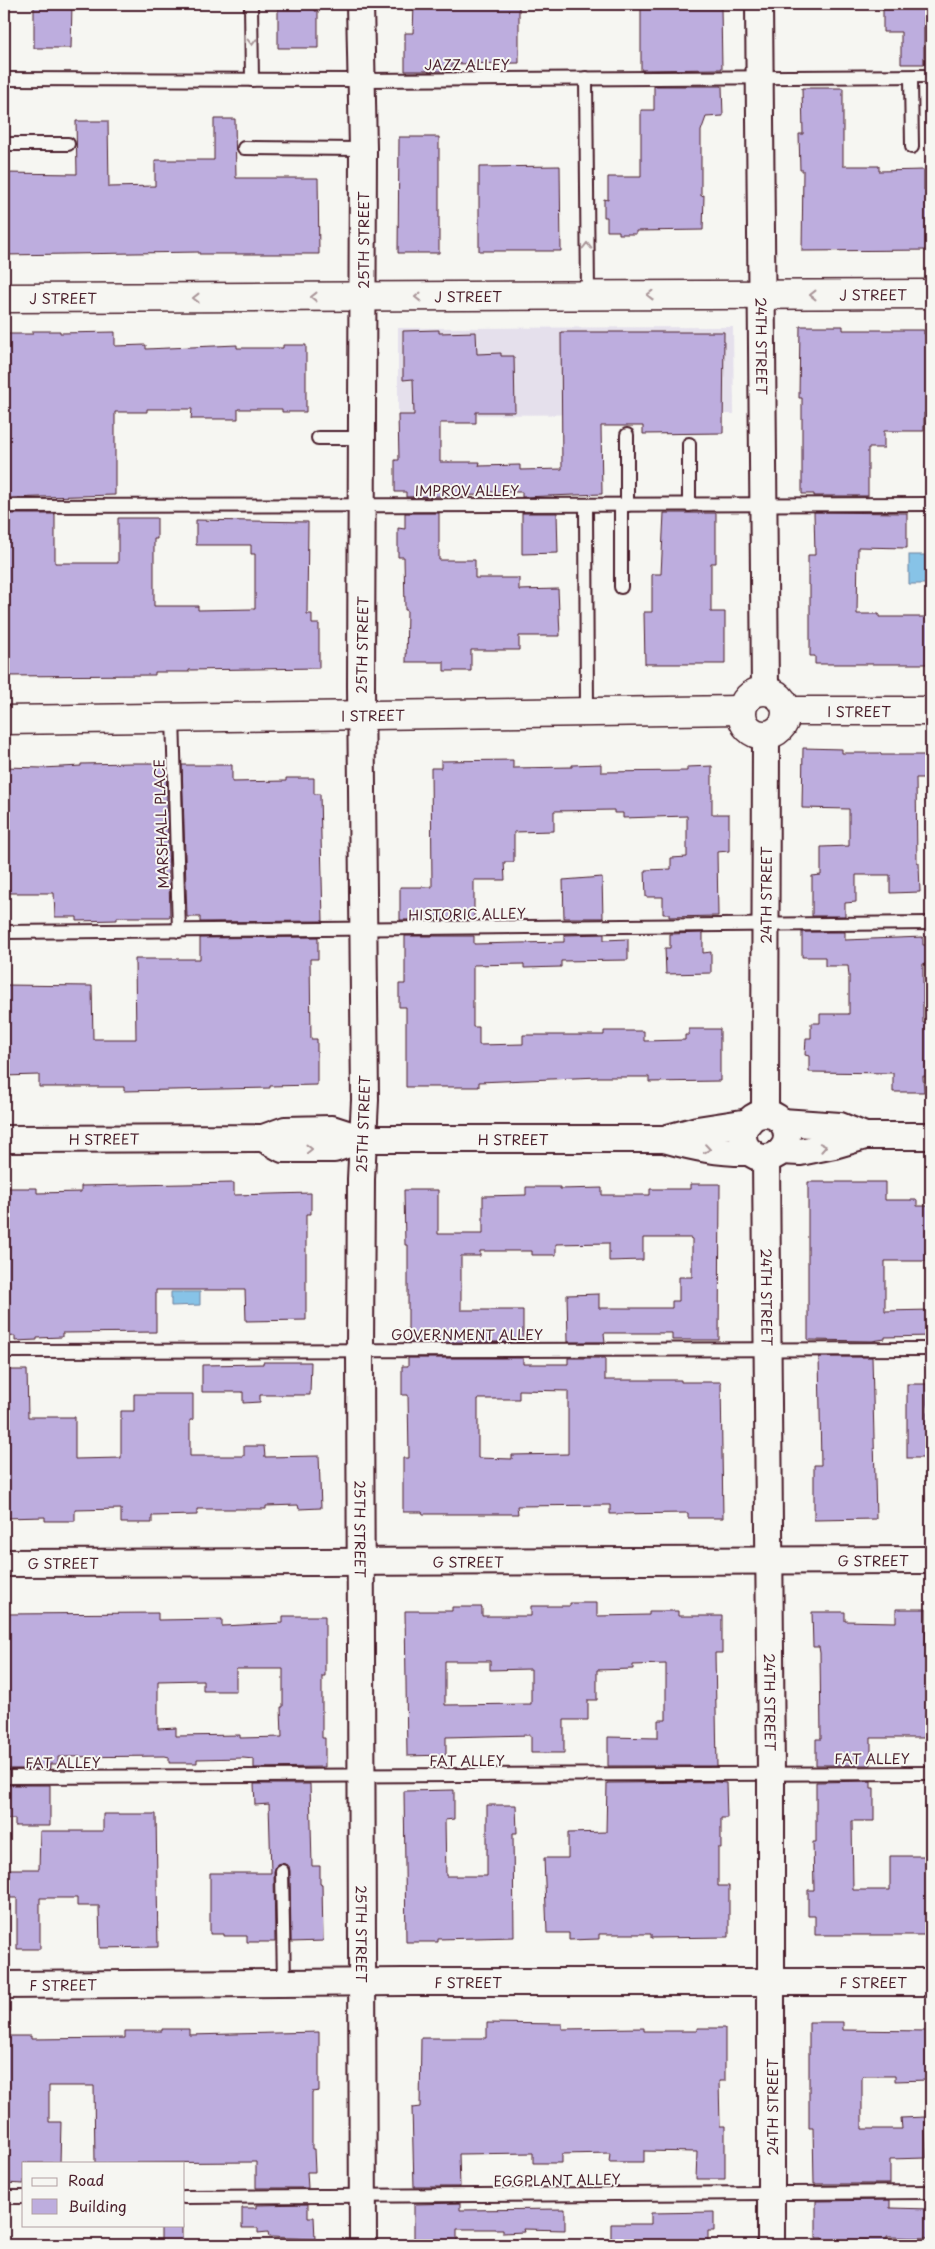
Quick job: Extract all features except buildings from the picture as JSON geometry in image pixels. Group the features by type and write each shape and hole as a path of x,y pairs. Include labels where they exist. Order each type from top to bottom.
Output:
{"street":[{"name":"25TH STREET","path":"360,4 363,149 362,715 365,1100 361,1179 360,1350 363,1776 363,2245"},
{"name":"24TH STREET","path":"759,4 765,690"},
{"name":"J STREET","path":"4,298 931,294"},
{"path":"765,690 778,695 783,700 786,711 785,722 780,729 766,735 751,731 742,718 744,702 750,695 765,690"},
{"name":"I STREET","path":"4,720 173,716 587,714 742,710"},
{"name":"I STREET","path":"786,711 931,711"},
{"name":"24TH STREET","path":"765,1119 766,735"},
{"path":"765,1119 787,1133 785,1146 766,1154 744,1140 743,1134 765,1119"},
{"name":"H STREET","path":"664,1139 697,1130 765,1119 840,1126 865,1136"},
{"name":"H STREET","path":"4,1139 264,1138 284,1130 332,1129 363,1139 664,1139 699,1148 731,1153 766,1154 800,1152 865,1136 931,1136"},
{"name":"24TH STREET","path":"766,1154 772,1982 771,2245"},
{"name":"G STREET","path":"4,1563 931,1560"},
{"name":"F STREET","path":"4,1985 362,1982 931,1982"}],"lane":[{"path":"251,4 252,80"},
{"name":"JAZZ ALLEY","path":"4,79 362,80 544,75 586,78 609,74 760,77 931,76"},
{"path":"910,77 912,146"},
{"path":"586,78 588,295"},
{"path":"4,144 68,144"},
{"path":"244,148 363,149"},
{"path":"621,587 627,435"},
{"path":"318,438 363,438"},
{"path":"689,444 689,505"},
{"name":"IMPROV ALLEY","path":"4,506 931,504"},
{"path":"586,505 587,714"},
{"name":"MARSHALL PLACE","path":"173,716 179,931"},
{"name":"HISTORIC ALLEY","path":"4,932 931,923"},
{"name":"GOVERNMENT ALLEY","path":"4,1350 931,1349"},
{"name":"FAT ALLEY","path":"4,1776 931,1773"},
{"path":"282,1871 284,1983"},
{"name":"EGGPLANT ALLEY","path":"185,2197 931,2192"},
{"path":"4,2197 22,2197"}],"shaded area":[{"path":"733,327 734,414 398,415 398,328"}],"water":[{"path":"909,555 925,555 925,584 909,584"},
{"path":"171,1292 200,1292 200,1305 171,1306"}]}
